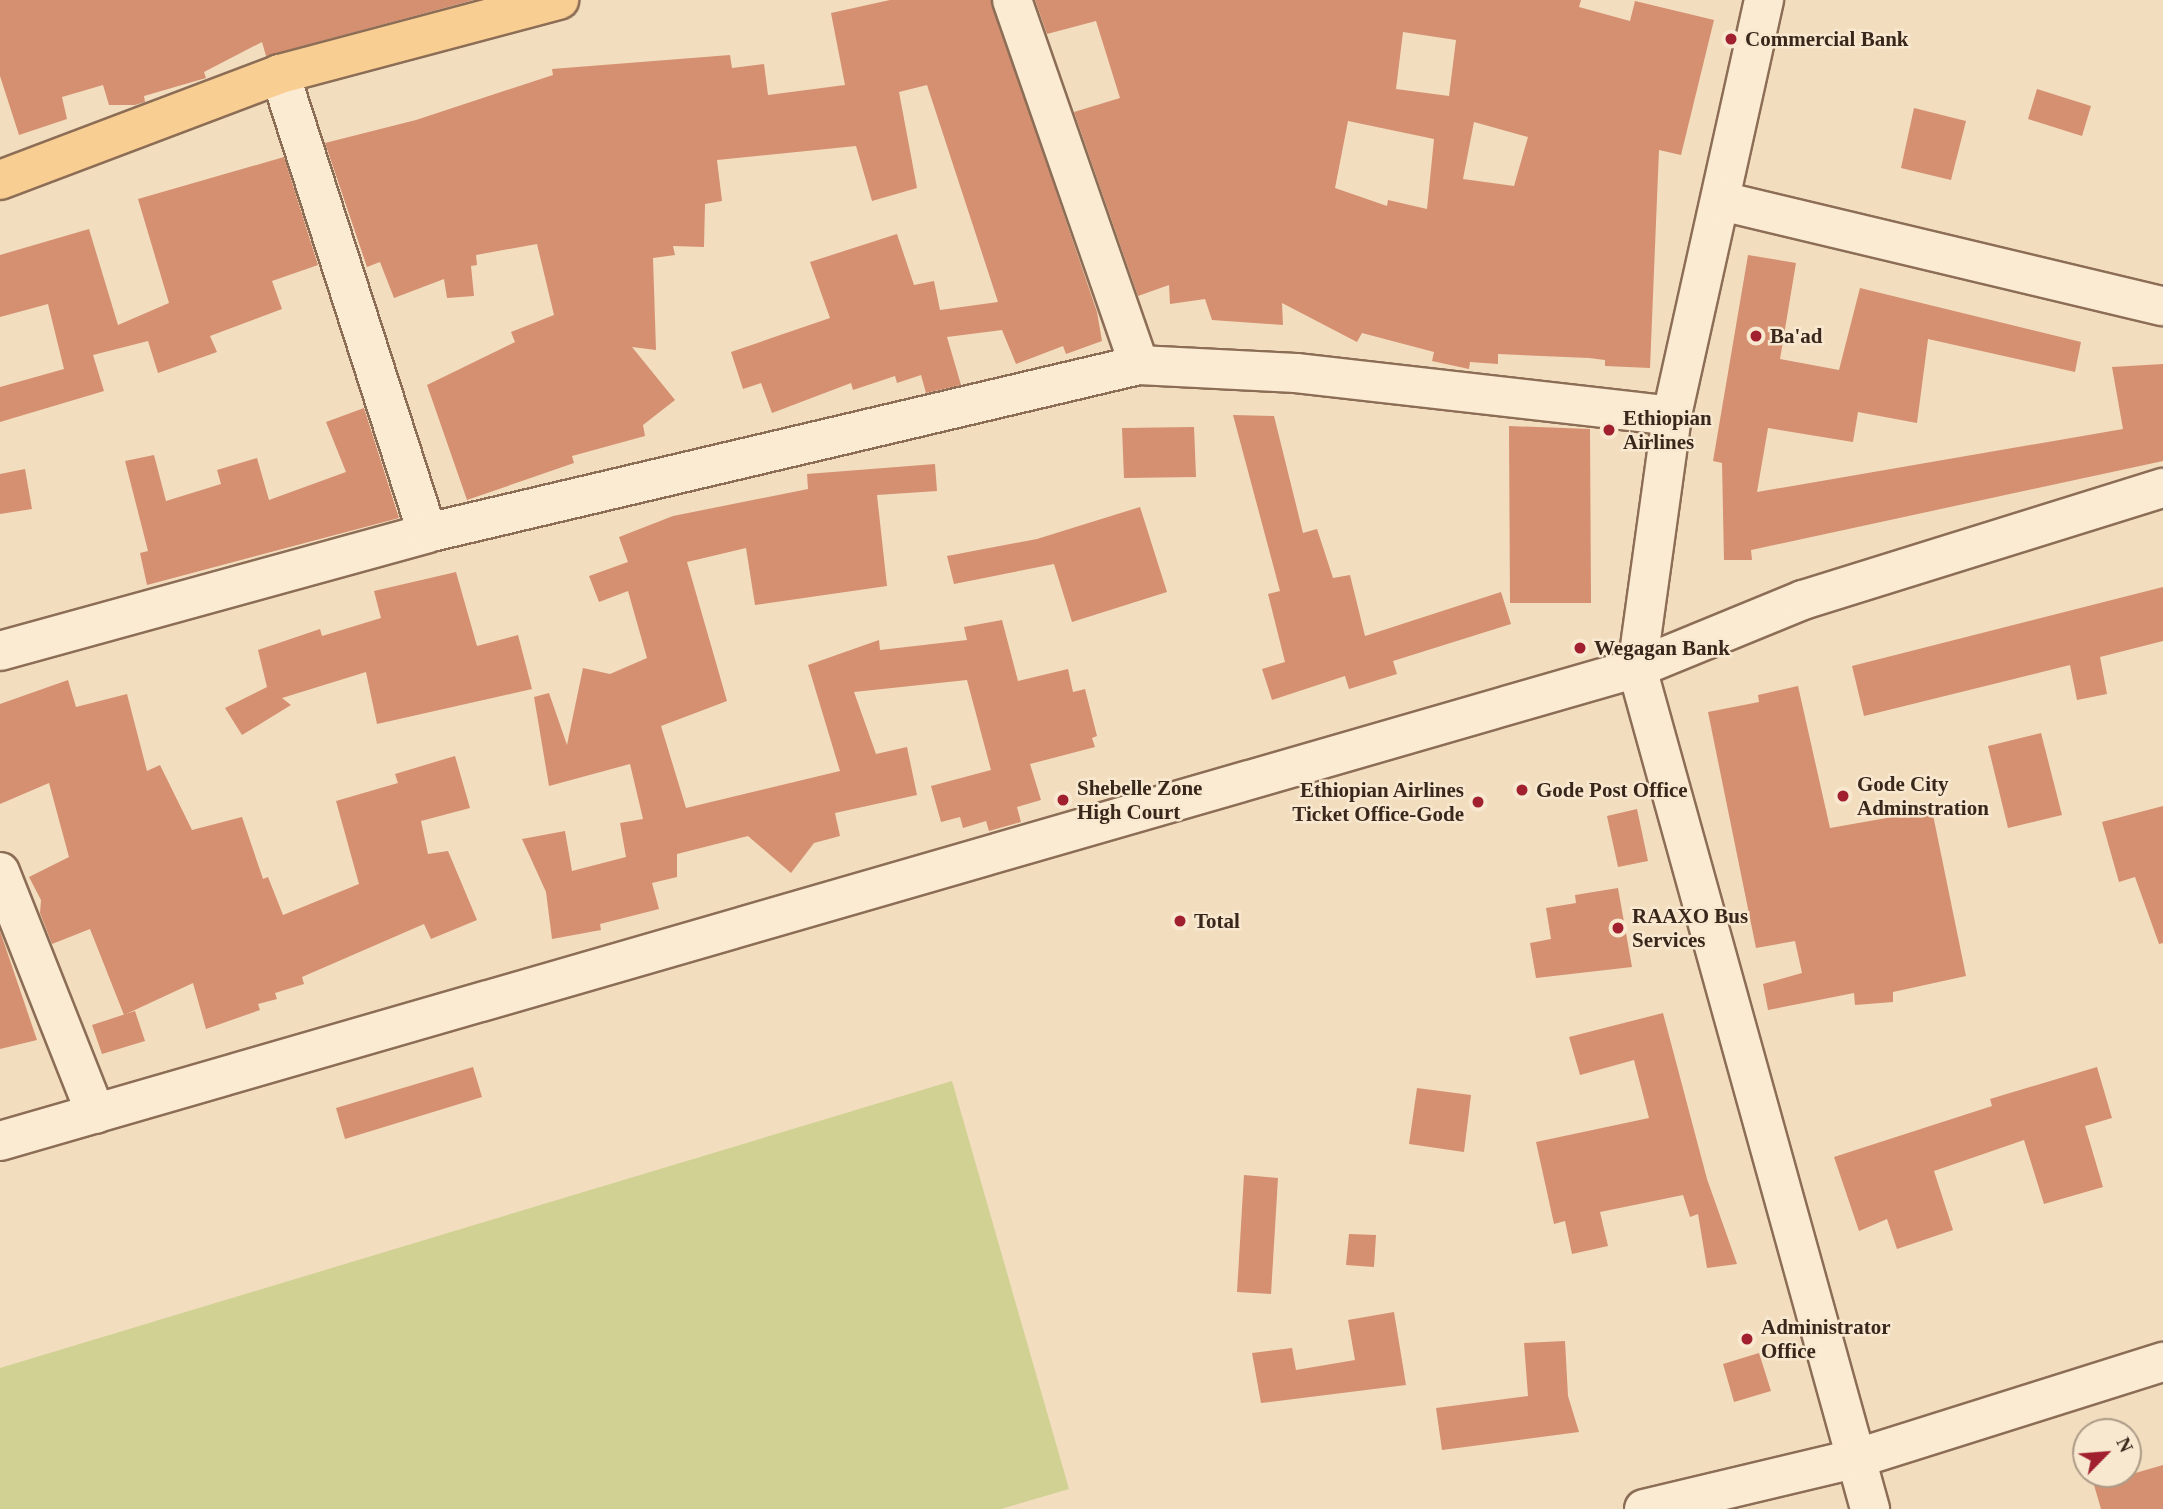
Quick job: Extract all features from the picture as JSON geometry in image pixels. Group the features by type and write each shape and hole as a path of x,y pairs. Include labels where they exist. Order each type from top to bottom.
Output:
{"main road":[{"path":"0,180 280,74 559,0"}],"street":[{"path":"1012,0 1139,365"},
{"path":"1757,2 1721,201 1672,416 1637,668 1870,1509"},
{"path":"280,74 428,533"},
{"path":"1721,201 2163,306"},
{"path":"0,651 428,533 1139,365 1296,373 1672,416"},
{"path":"0,1141 1637,668 1802,600 2163,488"},
{"path":"0,872 96,1114"},
{"path":"1644,1509 1858,1458 2163,1362"}],"green space":[{"path":"952,1081 1069,1489 1001,1509 0,1509 0,1368"}],"building":[{"path":"0,0 474,0 266,56 262,42 204,72 206,78 144,96 145,102 135,105 109,105 103,85 62,97 67,119 19,135 0,76"},
{"path":"890,0 991,0 1097,312 1102,341 1066,354 1063,346 1016,364 1002,330 947,337 961,385 926,393 921,375 897,383 895,376 853,390 851,383 772,413 761,383 743,389 731,352 830,318 810,262 897,234 914,285 934,281 940,310 998,302 927,85 899,92 917,188 872,201 856,146 717,160 722,201 705,204 704,247 673,246 675,255 653,258 656,350 632,347 675,400 643,425 645,436 572,456 574,463 467,500 427,385 515,342 511,332 554,315 537,244 476,255 477,265 471,266 474,296 447,298 444,279 394,298 380,262 367,267 325,143 416,120 553,75 552,69 730,55 732,68 764,64 768,95 845,85 831,13"},
{"path":"1035,0 1581,0 1579,7 1630,21 1635,1 1714,20 1681,155 1659,150 1650,368 1605,366 1605,360 1589,358 1498,354 1498,364 1470,362 1469,369 1432,361 1434,352 1362,333 1357,342 1282,303 1283,325 1212,320 1205,299 1170,304 1169,285 1138,296 1074,112 1120,98 1096,21 1047,34","holes":["1403,32 1456,40 1449,96 1396,89","1348,121 1434,139 1427,209 1388,200 1387,206 1335,188","1474,122 1528,137 1514,186 1463,179"]},
{"path":"2037,89 2091,106 2082,136 2028,119"},
{"path":"1914,108 1966,121 1951,180 1901,168"},
{"path":"284,157 318,265 272,281 282,309 210,336 217,352 158,373 148,341 93,355 104,391 0,422 0,387 64,369 48,304 0,317 0,255 89,229 118,325 169,303 138,199"},
{"path":"1748,255 1796,263 1780,359 1839,370 1860,288 2081,342 2075,372 1928,339 1917,423 1858,412 1853,442 1768,428 1757,492 2123,429 2112,367 2163,364 2163,461 1751,550 1752,560 1724,560 1722,463 1713,461"},
{"path":"364,408 399,518 147,585 140,553 148,551 125,461 154,455 166,501 221,484 217,470 257,458 269,500 346,472 326,422"},
{"path":"1233,415 1274,416 1303,533 1317,529 1333,578 1350,575 1365,636 1501,592 1511,624 1393,661 1397,674 1349,689 1345,676 1272,700 1262,669 1285,662 1268,594 1280,591"},
{"path":"1509,426 1590,429 1591,603 1510,603"},
{"path":"1194,427 1196,477 1124,478 1122,428"},
{"path":"935,464 937,491 877,495 887,586 755,605 746,548 687,562 727,701 661,726 686,808 840,771 808,665 879,640 880,650 967,640 964,627 1002,620 1018,681 1068,669 1073,692 1085,689 1097,736 1092,738 1095,747 1030,764 1041,800 1017,807 1021,822 989,831 986,821 963,828 960,817 941,822 931,786 991,770 967,680 854,692 876,754 907,747 917,795 835,813 840,836 814,843 791,873 748,836 677,854 677,877 652,883 659,909 600,924 601,930 552,939 546,892 522,839 565,831 572,871 626,857 620,823 643,819 630,764 549,786 534,697 549,693 567,745 583,668 610,674 647,658 628,591 599,602 589,576 628,562 619,537 673,516 808,489 807,474"},
{"path":"25,469 32,509 0,514 0,474"},
{"path":"1140,507 1167,592 1072,622 1054,564 954,584 947,556 1037,539"},
{"path":"456,572 477,646 518,635 532,689 377,724 366,672 282,698 291,705 242,735 225,708 267,687 258,650 320,629 322,636 381,618 374,591"},
{"path":"2163,587 2163,641 2100,657 2107,694 2077,700 2070,665 1864,716 1852,666"},
{"path":"68,680 76,707 127,694 147,771 160,765 192,830 242,817 263,879 268,877 283,915 359,884 336,801 398,783 395,774 455,756 470,808 421,821 428,854 448,851 477,920 431,939 424,924 302,977 304,984 275,993 277,999 258,1004 260,1010 206,1029 193,983 124,1015 90,929 52,944 40,913 41,900 29,877 69,857 49,783 0,804 0,704"},
{"path":"1798,686 1830,828 1932,810 1966,976 1893,992 1893,1002 1855,1005 1854,993 1768,1010 1763,984 1802,973 1795,941 1756,948 1708,712 1759,702 1758,695"},
{"path":"2041,733 2062,815 2008,828 1988,746"},
{"path":"2163,806 2163,943 2159,944 2135,877 2119,882 2102,822"},
{"path":"1637,809 1648,861 1618,867 1607,816"},
{"path":"1618,888 1632,967 1536,978 1530,943 1551,939 1546,908 1576,903 1575,895"},
{"path":"0,931 37,1040 0,1049"},
{"path":"135,1011 145,1041 102,1054 92,1025"},
{"path":"1663,1013 1707,1179 1737,1264 1707,1268 1698,1214 1690,1217 1683,1195 1600,1212 1608,1246 1572,1254 1565,1221 1554,1224 1536,1142 1649,1118 1634,1060 1580,1075 1569,1037"},
{"path":"473,1067 482,1097 345,1139 336,1108"},
{"path":"2097,1067 2112,1118 2085,1126 2103,1187 2044,1204 2024,1140 1934,1171 1953,1230 1897,1249 1887,1219 1859,1231 1834,1157 1992,1106 1990,1099"},
{"path":"1417,1088 1471,1095 1464,1152 1409,1144"},
{"path":"1244,1175 1278,1178 1271,1294 1237,1292"},
{"path":"1349,1234 1376,1235 1374,1267 1346,1265"},
{"path":"1394,1312 1406,1385 1261,1403 1252,1353 1292,1348 1296,1370 1355,1360 1348,1320"},
{"path":"1565,1341 1568,1396 1579,1432 1442,1450 1436,1408 1528,1396 1524,1343"},
{"path":"1759,1353 1771,1391 1734,1402 1723,1364"},
{"path":"2163,1465 2163,1509 2101,1509 2095,1488 2142,1488 2142,1471"}],"place":[{"name":"Commercial Bank","path":"1731,39"},
{"name":"Ba'ad","path":"1756,336"},
{"name":"Ethiopian Airlines","path":"1609,430"},
{"name":"Wegagan Bank","path":"1580,648"},
{"name":"Gode Post Office","path":"1522,790"},
{"name":"Gode City Adminstration","path":"1843,796"},
{"name":"Shebelle Zone High Court","path":"1063,800"},
{"name":"Ethiopian Airlines Ticket Office-Gode","path":"1478,802"},
{"name":"Total","path":"1180,921"},
{"name":"RAAXO Bus Services","path":"1618,928"},
{"name":"Administrator Office","path":"1747,1339"}]}
